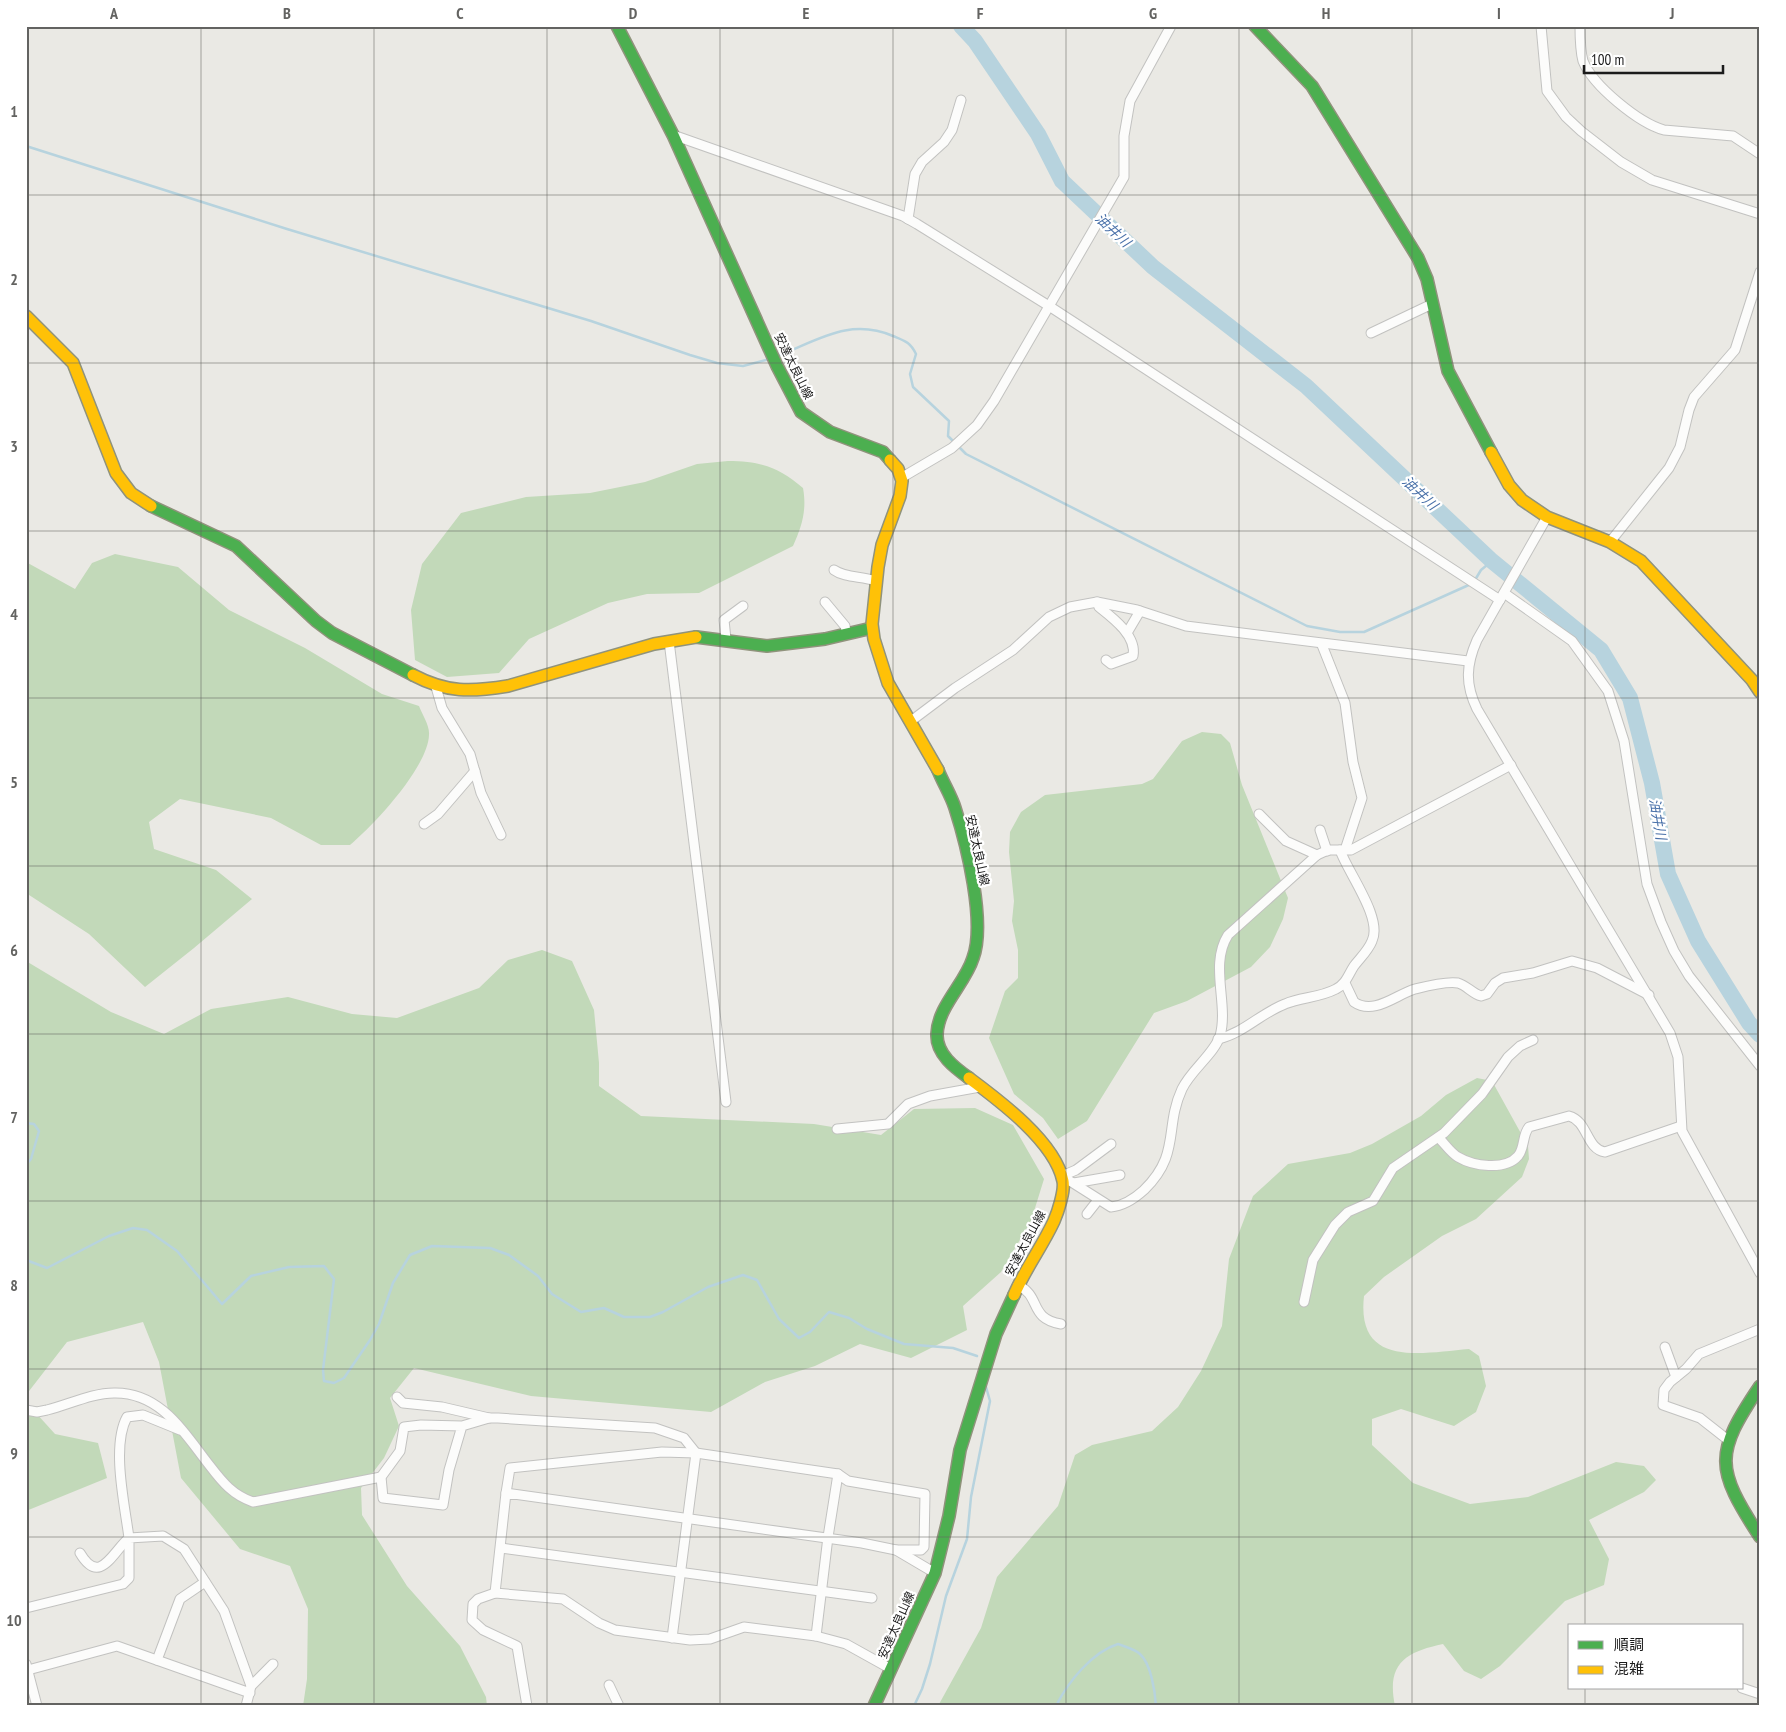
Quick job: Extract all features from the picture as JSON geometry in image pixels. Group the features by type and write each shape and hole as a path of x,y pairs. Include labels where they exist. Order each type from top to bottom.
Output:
{"street":[{"name":"安達太良山線","path":"617,26 673,135 774,359 800,412 830,432 883,452 896,464 901,478 900,496 882,545 876,580 872,628 877,655 888,683 911,721 955,807 968,857 978,924 978,942 973,960 940,1020 937,1035 940,1047 950,1064 1015,1115 1040,1141 1052,1157 1064,1183 1055,1220 1018,1285 996,1334 960,1450 949,1516 935,1573 874,1706"},
{"path":"901,478 964,439 994,401 1124,177 1124,136 1130,101 1171,26"},
{"path":"1255,26 1312,86 1418,258 1427,279 1448,371 1509,485 1522,500 1547,517 1610,542 1629,552 1651,570 1752,680 1760,692"},
{"path":"1541,26 1547,91 1562,113 1581,130 1609,154 1652,180 1760,214"},
{"path":"1580,26 1583,59 1586,66 1608,93 1633,113 1656,128 1664,130 1733,136 1760,154"},
{"path":"908,219 915,174 922,162 944,142 952,130 961,100"},
{"path":"673,135 908,219 1049,306 1473,584 1502,597 1572,641 1608,691 1624,741 1647,884 1661,922 1674,951 1689,976 1760,1066"},
{"path":"1610,542 1669,468 1680,447 1694,397 1735,350 1760,272"},
{"path":"1370,333 1432,304"},
{"path":"26,316 73,363 113,467 120,482 135,497 236,546 324,627 344,640 436,687 463,691 508,686 696,636 766,646 847,634 872,628"},
{"path":"1547,517 1477,640 1468,661 1469,690 1472,699 1670,1033 1678,1057 1681,1126 1685,1139 1760,1273"},
{"path":"834,570 842,575 860,576 876,580"},
{"path":"825,602 845,626 847,634"},
{"path":"911,721 955,688 1013,650 1049,617 1070,607 1096,602 1140,611 1186,626 1322,645 1468,661"},
{"path":"1096,602 1099,608 1127,633 1134,649 1133,656 1111,664 1106,660"},
{"path":"726,639 724,620 743,606"},
{"path":"1127,633 1140,611"},
{"path":"669,642 726,1102"},
{"path":"1218,1040 1232,1036 1282,1005 1326,994 1345,983 1374,936 1368,907 1361,891 1344,864 1343,850 1362,798 1353,762 1345,703 1322,645"},
{"path":"436,687 442,708 470,754 482,794 501,835"},
{"path":"1062,1176 1111,1207 1124,1204 1139,1194 1156,1178 1169,1150 1177,1104 1182,1088 1218,1040 1221,1027 1221,953 1228,935 1317,855 1327,851 1351,850 1511,765"},
{"path":"424,824 438,814 475,771"},
{"path":"1259,814 1286,841 1317,855"},
{"path":"1320,830 1327,851"},
{"path":"1345,983 1354,1002 1366,1007 1387,1002 1415,989 1450,983 1459,983 1481,996 1487,994 1503,978 1533,973 1572,961 1597,968 1649,995"},
{"path":"1304,1302 1313,1260 1335,1225 1348,1212 1373,1201 1393,1168 1439,1138 1482,1094 1508,1058 1520,1046 1533,1040"},
{"path":"837,1129 888,1124 908,1104 930,1096 980,1086"},
{"path":"1439,1138 1452,1153 1464,1160 1477,1165 1500,1164 1512,1161 1520,1154 1526,1131 1529,1127 1569,1116 1579,1121 1596,1148 1605,1152 1681,1126"},
{"path":"1062,1176 1076,1170 1111,1144"},
{"path":"1074,1183 1120,1175"},
{"path":"1087,1214 1098,1200"},
{"path":"1018,1285 1030,1293 1039,1314 1051,1322 1061,1324"},
{"path":"1728,1440 1700,1418 1663,1405 1664,1390 1699,1354 1760,1329"},
{"path":"1665,1347 1676,1376"},
{"path":"1760,1386 1728,1440 1726,1474 1734,1495 1760,1537"},
{"path":"26,1410 37,1412 107,1394 126,1394 152,1402 164,1410 183,1431 227,1487 239,1497 253,1502 381,1477"},
{"path":"397,1397 403,1403 442,1407 489,1418 655,1428 684,1438 696,1453 679,1572 672,1638"},
{"path":"26,1608 123,1584 129,1578 129,1538 120,1452 123,1424 127,1417 143,1415 183,1431"},
{"path":"462,1426 449,1470 443,1505 383,1498 381,1477 400,1451 404,1428 421,1425 462,1426 489,1418"},
{"path":"495,1593 506,1493 510,1468 662,1452 696,1453 838,1474 848,1481 925,1494 924,1547 921,1550 896,1550 828,1537 506,1493"},
{"path":"816,1636 838,1474"},
{"path":"80,1553 89,1564 100,1567 111,1562 120,1545 129,1538 163,1536 184,1549 224,1611 250,1690"},
{"path":"501,1548 872,1598"},
{"path":"896,1550 935,1573"},
{"path":"157,1660 180,1599 205,1582"},
{"path":"527,1706 518,1646 483,1630 472,1620 472,1604 478,1599 495,1593 563,1599 599,1623 616,1630 672,1638 710,1638 744,1627 816,1636 846,1644 891,1669"},
{"path":"37,1706 27,1667 117,1646 250,1690"},
{"path":"246,1706 250,1690 273,1664"},
{"path":"609,1685 619,1706"},
{"path":"1744,1689 1760,1694"}],"green space":[{"path":"728,461 750,462 777,470 803,488 803,518 793,546 699,593 647,594 608,603 529,639 499,673 447,677 415,660 411,610 422,564 461,513 526,497 590,493 645,482 697,464"},
{"path":"115,554 178,567 229,610 305,648 382,694 419,706 429,731 426,748 420,763 410,779 385,810 350,845 321,845 271,818 180,799 149,822 154,849 216,870 252,899 145,987 89,934 26,893 26,562 75,589 92,563"},
{"path":"1202,732 1221,734 1230,743 1242,785 1288,898 1283,919 1270,947 1251,967 1187,1001 1154,1013 1087,1121 1058,1139 1043,1118 1014,1094 989,1038 1005,991 1018,978 1018,950 1012,921 1014,901 1009,852 1010,832 1021,812 1045,795 1142,784 1153,779 1182,741"},
{"path":"542,950 572,961 594,1010 599,1063 599,1086 641,1116 814,1124 881,1135 914,1109 975,1108 1013,1125 1044,1179 1031,1221 1001,1272 963,1306 967,1330 911,1358 860,1344 815,1366 765,1382 711,1412 531,1396 414,1368 390,1398 399,1426 384,1458 361,1488 362,1515 407,1586 460,1646 486,1697 487,1706 303,1706 307,1679 308,1609 290,1566 240,1549 181,1478 159,1362 143,1322 67,1342 26,1395 26,961 111,1012 164,1034 211,1009 288,997 352,1014 397,1018 479,988 508,960"},
{"path":"1477,1078 1492,1081 1528,1146 1529,1159 1522,1177 1476,1219 1442,1236 1384,1277 1364,1296 1364,1319 1370,1335 1381,1345 1395,1351 1431,1353 1469,1349 1479,1356 1486,1386 1476,1412 1454,1426 1401,1409 1372,1419 1372,1445 1413,1483 1470,1504 1528,1497 1616,1462 1644,1466 1656,1480 1644,1492 1589,1520 1609,1559 1604,1585 1565,1601 1500,1666 1481,1679 1464,1671 1443,1644 1409,1656 1396,1670 1393,1691 1395,1706 938,1706 981,1628 997,1577 1058,1506 1075,1455 1092,1445 1152,1431 1178,1407 1201,1371 1222,1326 1229,1259 1253,1196 1288,1164 1350,1153 1372,1144 1421,1116 1446,1095"},
{"path":"26,1402 55,1434 98,1443 107,1478 26,1511"}],"waterway":[{"name":"油井川","path":"961,26 975,41 1038,134 1062,181 1153,267 1306,386 1492,561 1601,650 1630,698 1652,783 1668,874 1698,941 1749,1023 1760,1035"},
{"path":"26,146 287,229 591,321 717,363 743,366 770,359"},
{"path":"777,356 820,338 848,330 877,331 904,341 912,347 916,354 910,374 913,387 949,421 948,436 966,454 1307,626 1340,632 1364,632 1471,584"},
{"path":"1475,580 1481,570 1492,561"},
{"path":"26,1002 26,1007"},
{"path":"26,1123 34,1124 39,1131 31,1159 26,1165"},
{"path":"26,1260 47,1268 109,1236 133,1228 147,1230 177,1251 222,1304 251,1276 289,1267 324,1266 334,1279 323,1370 324,1381 334,1383 344,1378 370,1340 379,1324 393,1283 410,1255 432,1246 490,1248 509,1255 538,1276 552,1294 581,1312 604,1308 624,1317 650,1317 663,1312 708,1287 743,1275 757,1280 779,1319 799,1338 810,1332 829,1312 849,1318 867,1329 904,1344 953,1348 977,1356"},
{"path":"914,1706 930,1664 946,1596 967,1539 971,1497 990,1401 986,1387"},
{"path":"1056,1706 1067,1687 1082,1669 1099,1654 1118,1644 1135,1651 1144,1658 1152,1678 1156,1706"}],"traffic: fast":[{"path":"617,26 673,135 777,366 801,412 830,432 883,452 890,460"},
{"path":"1255,26 1312,86 1418,258 1427,279 1448,371 1491,452"},
{"path":"151,506 236,546 316,621 332,633 413,675"},
{"path":"696,637 767,646 825,639 872,628"},
{"path":"938,770 953,803 965,842 973,884 977,925 973,958 942,1014 937,1034 940,1048 947,1060 969,1078"},
{"path":"874,1706 935,1573 949,1516 960,1450 996,1334 1014,1295"},
{"path":"1760,1386 1734,1429 1728,1445 1726,1461 1728,1477 1735,1494 1760,1537"}],"traffic: slow":[{"path":"26,316 73,363 116,473 131,493 151,506"},
{"path":"1491,452 1509,485 1522,500 1547,517 1610,542 1641,561 1752,680 1760,692"},
{"path":"890,460 898,469 902,481 900,496 882,545 878,567 872,624 874,639 888,683 938,770"},
{"path":"413,675 437,685 459,690 495,688 508,686 654,644 696,637"},
{"path":"969,1078 996,1098 1038,1137 1058,1166 1063,1181 1062,1195 1054,1221 1014,1295"}]}
